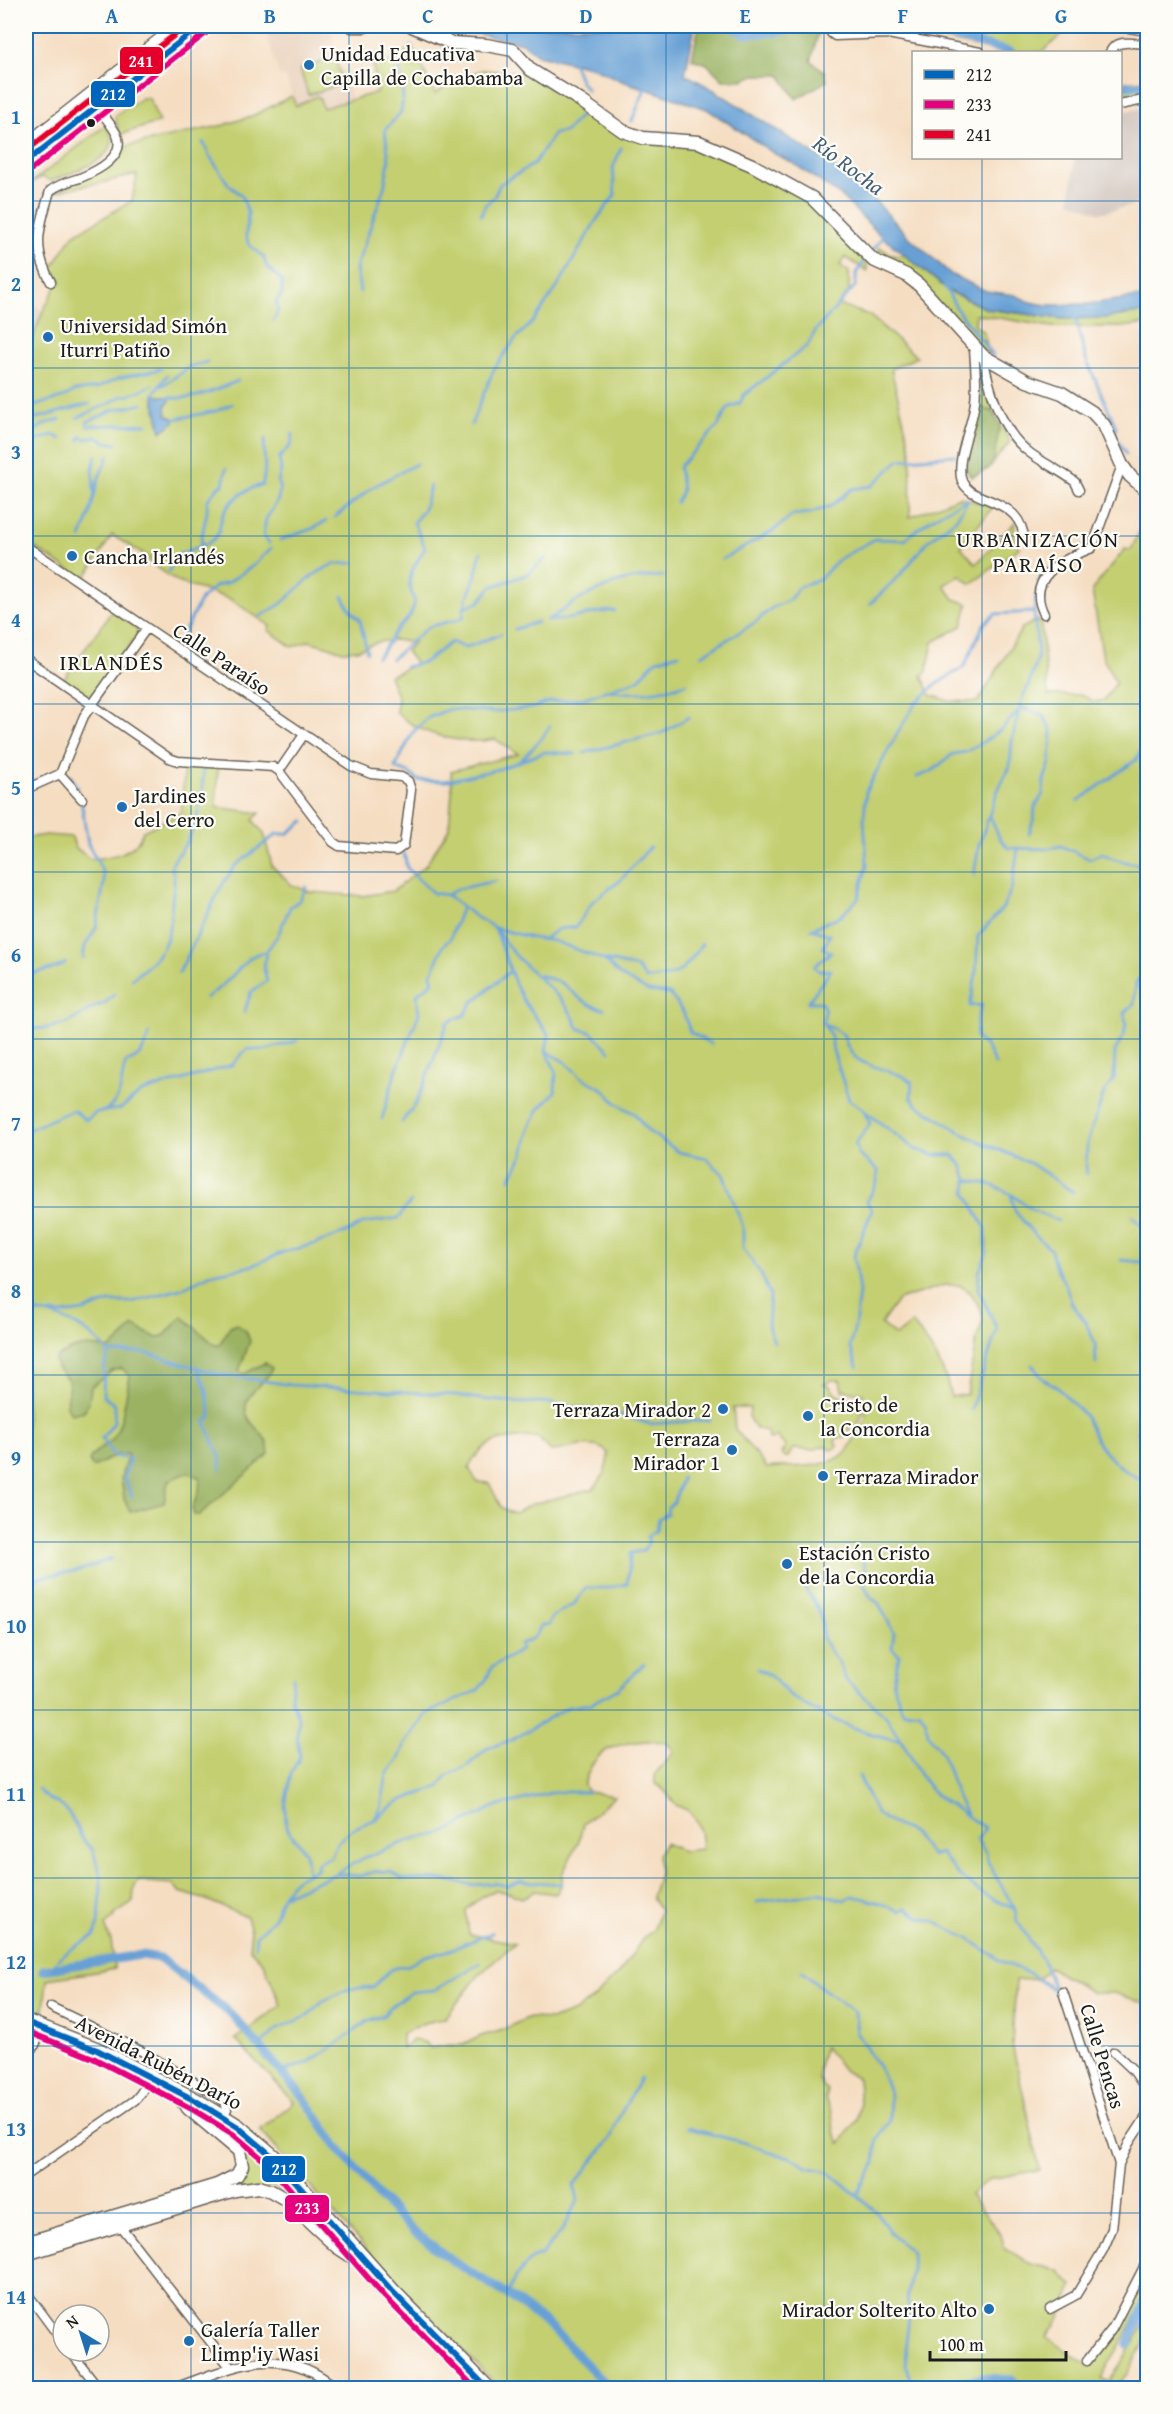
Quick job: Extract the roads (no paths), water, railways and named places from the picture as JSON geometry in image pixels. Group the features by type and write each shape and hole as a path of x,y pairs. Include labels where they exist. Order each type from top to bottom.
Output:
{"highway":[{"path":"26,147 180,26"},
{"path":"26,162 200,26"},
{"name":"Avenida Rubén Darío","path":"26,2022 97,2050 224,2116 272,2156 372,2270 487,2388"}],"street":[{"path":"352,26 365,26"},
{"path":"412,26 451,43 504,47 513,50 531,70 623,131 643,138 699,142 752,165 812,198 873,260 906,275 919,285 978,352 1027,381 1062,393 1092,412 1104,425 1122,465 1130,476 1148,492"},
{"path":"829,26 831,33 835,36 888,34 975,51"},
{"path":"1116,26 1148,31"},
{"path":"1110,51 1113,46 1120,43 1148,44"},
{"path":"1122,105 1148,99"},
{"path":"51,282 41,262 38,237 50,191 107,163 118,151 119,141 116,133 97,106"},
{"path":"978,352 997,407 1013,436 1025,449 1075,482 1079,490"},
{"path":"978,352 975,407 960,471 963,483 969,491 997,501 1021,521 1023,532"},
{"path":"1044,614 1038,593 1041,581 1059,564 1092,548 1122,465"},
{"name":"Calle Paraíso","path":"26,546 303,736 351,766 371,774 401,777 408,781 411,790 404,845 396,852 339,846 333,842 279,771"},
{"path":"26,789 60,774 84,716 146,629"},
{"path":"26,659 169,758 178,761 273,767 279,771 303,736"},
{"path":"60,774 82,799"},
{"name":"Calle Pencas","path":"1063,1992 1119,2164"},
{"path":"51,2007 143,2052 218,2097 225,2102 227,2109 224,2116"},
{"path":"26,2054 35,2045 43,2027"},
{"path":"97,2050 100,2030"},
{"path":"1114,2052 1133,2070 1148,2092"},
{"path":"26,2175 135,2100 150,2077"},
{"path":"26,2254 233,2179 240,2170 239,2151 190,2110 167,2085"},
{"path":"1050,2309 1076,2295 1104,2250 1112,2229 1119,2164 1129,2143 1148,2114"},
{"path":"26,2243 235,2190 259,2187 285,2199 337,2247 372,2270"},
{"path":"115,2220 231,2368"},
{"path":"1087,2361 1112,2329 1148,2259"},
{"path":"26,2292 51,2326"},
{"path":"174,2388 255,2361 285,2362 317,2372 338,2388"},
{"path":"79,2363 99,2388"}],"water":[{"name":"Río Rocha","path":"437,26 695,26 685,74 833,166 867,192 909,237 952,275 986,291 1015,295 1030,302 1046,305 1088,304 1147,296 1147,312 1105,318 1063,319 987,309 949,291 880,235 841,196 707,109 622,81 594,68 538,55 522,43"},
{"path":"153,395 168,397 170,401 166,405 167,415 175,419 161,432"}],"waterway":[{"path":"730,26 745,34 813,26"},
{"path":"893,26 949,36 1007,51"},
{"path":"360,292 356,268 384,188 389,161 385,130 401,112 403,98 399,60"},
{"path":"572,60 587,90"},
{"path":"1122,86 1148,85"},
{"path":"632,121 646,86"},
{"path":"481,215 485,205 494,197 500,184 534,164 554,134 565,132 581,115"},
{"path":"203,142 229,185 242,196 248,213 246,236 249,245 264,257 266,266 282,281 282,294 276,302 278,310 274,320"},
{"path":"471,425 494,369 557,288 595,222 615,195 613,168 621,148"},
{"path":"871,252 885,234"},
{"path":"676,502 682,491 679,467 718,426 728,408 740,403 744,395 807,346 816,330 856,285 856,273 867,258"},
{"path":"944,285 958,311 993,355"},
{"path":"1074,314 1086,359 1116,427 1115,436 1126,454"},
{"path":"162,386 191,366 207,362"},
{"path":"26,408 62,398 75,391 97,388 119,378 161,369"},
{"path":"153,395 167,375"},
{"path":"168,397 195,397 238,381"},
{"path":"77,418 119,397 130,395 152,385"},
{"path":"26,421 89,404"},
{"path":"87,422 113,410 143,404"},
{"path":"175,419 216,411 232,404"},
{"path":"26,441 40,427 60,420"},
{"path":"87,426 147,424"},
{"path":"269,543 263,535 266,519 277,502 280,491 279,458 291,445 293,434"},
{"path":"26,444 53,435 61,439"},
{"path":"79,440 82,436 86,439 96,437 117,444"},
{"path":"169,571 174,558 179,554 214,539 223,514 236,498 262,485 265,473 265,439"},
{"path":"81,538 99,477 109,455"},
{"path":"723,559 773,531 793,515 811,513 831,506 852,489 872,486 899,460 955,455"},
{"path":"94,493 93,468 96,456"},
{"path":"335,517 373,487 416,464"},
{"path":"201,545 207,501 218,487 223,485 226,469"},
{"path":"377,657 398,628 409,618 413,609 415,602 411,593 410,579 413,568 425,548 414,522 424,509 430,486"},
{"path":"702,655 753,624 772,608 789,600 799,587 820,579 839,559 875,539 905,540 935,517 968,499"},
{"path":"870,604 901,574 929,540 956,519 968,500"},
{"path":"280,540 314,528 326,521"},
{"path":"1079,549 1091,541"},
{"path":"179,643 201,599 216,586 227,583 253,566 271,548"},
{"path":"464,607 481,552"},
{"path":"392,659 428,627 463,618 464,607 479,602 491,587 528,574 546,558"},
{"path":"261,616 281,604 312,576 333,564 354,563"},
{"path":"1038,582 1046,570"},
{"path":"547,620 575,602 608,586 627,580 663,576"},
{"path":"974,875 979,845 998,790 1010,766 1012,741 1022,699 1037,660 1034,612 1036,594"},
{"path":"343,596 349,608 360,620 367,652"},
{"path":"549,620 615,611"},
{"path":"857,1367 850,1346 859,1292 854,1256 872,1210 867,1202 877,1182 878,1170 860,1156 855,1144 870,1124 863,1109 849,1100 833,1051 831,1036 823,1023 825,1010 821,1002 808,1002 831,970 819,971 814,966 831,952 823,948 830,935 811,929 841,916 858,899 867,865 864,819 866,791 916,703 935,685 964,667 984,624 995,614 1034,612"},
{"path":"515,629 538,622"},
{"path":"405,667 425,662 451,642 465,648 501,634"},
{"path":"575,754 545,752 499,769 446,781 417,780 409,773 395,768 413,732 428,718 449,709 494,712 532,708 550,702 584,698 638,680 656,660 679,654"},
{"path":"608,690 628,693 647,692 686,684"},
{"path":"917,777 932,771 953,754 966,752 991,737 1004,727 1021,708 1043,715 1052,731 1050,763 1044,780 1043,794 1035,807 1029,834"},
{"path":"584,753 662,733 689,717"},
{"path":"520,761 550,726"},
{"path":"1078,801 1136,760 1148,737"},
{"path":"132,979 152,962 167,938 174,885 171,866 187,842 196,821 202,795 203,769"},
{"path":"70,775 77,788"},
{"path":"81,800 88,844 102,870 104,882 96,928 85,946 83,958"},
{"path":"990,816 999,837 1008,848 1045,849 1061,846 1090,859 1102,853 1124,861 1148,864"},
{"path":"179,973 222,885 235,866 277,834 287,834 304,821"},
{"path":"544,939 558,929 576,927 593,901 620,881 650,847"},
{"path":"995,1064 986,1046 976,1038 977,1020 982,1005 970,1006 976,974 978,936 1003,908 1012,887 1018,849"},
{"path":"404,853 407,868 433,893 447,895 495,928 516,986 525,1003 549,1035 546,1051 556,1072 555,1092 538,1110 529,1128 523,1155 510,1179"},
{"path":"1138,866 1148,871"},
{"path":"447,895 457,889 496,881"},
{"path":"206,998 249,959 256,954 266,952 278,935 290,907 300,900 306,887"},
{"path":"382,1119 395,1074 419,1014 417,994 433,982 431,975 443,946 450,939 462,907"},
{"path":"495,928 532,938 554,941 604,960 621,976 648,991 670,994 684,1014 690,1032 711,1044"},
{"path":"498,932 518,958 568,1008 578,1028 592,1033 610,1051"},
{"path":"605,960 637,968 646,979 657,978 680,971 702,944"},
{"path":"244,1013 251,992 267,981 264,969 266,953"},
{"path":"26,977 65,963"},
{"path":"1086,1174 1087,1143 1104,1093 1114,1078 1115,1051 1124,1035 1126,1024 1124,1013 1134,1004 1136,983 1148,967"},
{"path":"402,1122 417,1102 448,1022 465,1015 472,1003 509,972"},
{"path":"539,975 561,983 586,1002 604,1009"},
{"path":"26,1029 48,1028 68,1023 105,1003 114,994"},
{"path":"825,1024 844,1035 848,1047 862,1062 892,1072 912,1082 911,1098 917,1105 967,1136 1032,1164 1073,1192"},
{"path":"106,1110 119,1094 126,1062 131,1061 142,1052 149,1034"},
{"path":"26,1131 73,1110 86,1120 97,1112 120,1109 142,1092 232,1065 247,1049 264,1050 297,1041"},
{"path":"546,1051 565,1062 581,1077 603,1089 616,1103 635,1114 648,1131 679,1152 706,1158 723,1174 743,1227 743,1248 761,1274 770,1295 768,1326 774,1342"},
{"path":"863,1110 915,1149 933,1155 953,1155 963,1167 967,1180 992,1185 1011,1194 1031,1209 1058,1221"},
{"path":"967,1180 966,1193 986,1229 986,1255 979,1272 978,1289 997,1329 971,1410"},
{"path":"1011,1195 1015,1211 1051,1250 1055,1266 1072,1304 1085,1321 1095,1343 1096,1363"},
{"path":"52,1313 84,1311 109,1302 131,1302 180,1289 211,1274 251,1266 284,1252 350,1231 364,1223 399,1218 411,1202"},
{"path":"1132,1216 1148,1231"},
{"path":"1121,1260 1141,1262 1148,1268"},
{"path":"26,1311 49,1314 74,1324 97,1340 109,1353 143,1352 218,1374 291,1385 456,1395 522,1403 543,1402 618,1414 650,1424 710,1420"},
{"path":"109,1353 104,1368 103,1396 115,1405 114,1423 102,1438 114,1456 130,1459 124,1477 132,1496"},
{"path":"1032,1365 1043,1379 1056,1386 1085,1416 1095,1438 1106,1454 1128,1473 1148,1485"},
{"path":"197,1367 206,1388 211,1417 205,1422 220,1456 221,1470"},
{"path":"1137,1432 1148,1428"},
{"path":"255,1947 256,1936 274,1918 282,1896 290,1885 296,1879 317,1869 318,1863 331,1857 342,1837 374,1820 381,1808 387,1774 399,1759 405,1744 426,1714 478,1690 492,1667 521,1650 520,1644 533,1638 540,1626 549,1625 552,1617 574,1604 586,1588 607,1588 627,1584 631,1553 643,1551 649,1542 647,1536 656,1531 659,1518 667,1514 668,1507 674,1502 682,1478"},
{"path":"863,1556 865,1570 863,1583 870,1596 879,1604 894,1633 892,1648 899,1655 893,1684 903,1712 919,1711 926,1721 928,1734 943,1755 957,1797 968,1817 985,1828 977,1840 1015,1909 1017,1921 1042,1959 1055,1991"},
{"path":"26,1582 81,1570 111,1559"},
{"path":"805,1588 818,1608 823,1640 840,1665 846,1680 885,1715 900,1739"},
{"path":"376,1819 402,1800 439,1787 447,1775 467,1766 488,1748 514,1739 568,1707 590,1704 618,1689 644,1664"},
{"path":"758,1669 772,1677 800,1702 827,1717 874,1734 901,1740 931,1790 966,1816"},
{"path":"293,1677 291,1699 299,1720 297,1736 300,1757 291,1773 285,1806 286,1827 305,1852 308,1872"},
{"path":"859,1776 876,1813 913,1833 932,1856 941,1853 955,1871 972,1886 1013,1908"},
{"path":"38,1789 44,1796 62,1806 69,1814 84,1841 93,1850 101,1880 95,1936 70,1950 50,1969"},
{"path":"336,1873 366,1857 413,1839 444,1833 494,1807 555,1792 588,1792"},
{"path":"285,1895 335,1874 361,1876 377,1871 392,1872 401,1879 445,1880 473,1885 495,1883 507,1886 521,1881 562,1884"},
{"path":"757,1902 819,1893 844,1900 852,1896 864,1898 899,1911 906,1908 919,1917 933,1921 969,1939 1001,1961 1029,1973 1054,1990"},
{"path":"260,2046 276,2030 308,2016 321,2002 348,1989 373,1987 391,1969 409,1965 425,1956 447,1951 492,1933"},
{"path":"43,1970 141,1955 160,1958 232,2015 304,2098 339,2149 382,2200 413,2231 454,2262 508,2295 551,2327 609,2388"},
{"path":"282,2072 309,2062 368,2021 384,2015 394,2004 412,1992 435,1990 480,1963"},
{"path":"802,1971 855,2012 857,2034 882,2073 890,2095 889,2122 877,2139 875,2163 856,2194"},
{"path":"508,2295 514,2279 532,2258 541,2255 561,2232 578,2200 574,2185 610,2139 640,2079"},
{"path":"687,2128 750,2144 767,2152 790,2157 807,2167 829,2172 877,2212 890,2233 911,2252 912,2270 907,2295 909,2318 905,2350 911,2388"},
{"path":"1128,2345 1148,2296"},
{"path":"926,2388 984,2378 1012,2380"}],"place":[{"name":"Unidad Educativa Capilla de Cochabamba","path":"309,65"},
{"name":"Universidad Simón Iturri Patiño","path":"48,337"},
{"name":"Cancha Irlandés","path":"72,556"},
{"name":"Jardines del Cerro","path":"122,807"},
{"name":"Terraza Mirador 2","path":"723,1409"},
{"name":"Cristo de la Concordia","path":"808,1416"},
{"name":"Terraza Mirador 1","path":"732,1450"},
{"name":"Terraza Mirador","path":"823,1476"},
{"name":"Estación Cristo de la Concordia","path":"787,1564"},
{"name":"Mirador Solterito Alto","path":"989,2309"},
{"name":"Galería Taller Llimp'iy Wasi","path":"189,2341"}],"district":[{"name":"URBANIZACIÓN PARAÍSO","path":"1038,552"},
{"name":"IRLANDÉS","path":"112,662"}]}
